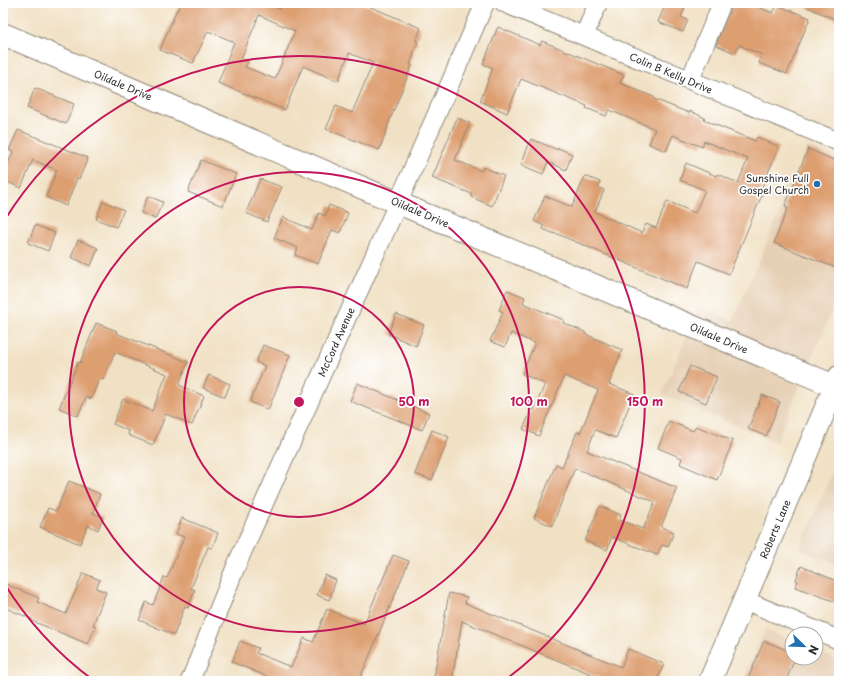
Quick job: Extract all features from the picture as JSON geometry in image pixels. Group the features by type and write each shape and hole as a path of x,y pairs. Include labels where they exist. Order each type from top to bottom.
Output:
{"street":[{"name":"McCord Avenue","path":"190,681 236,566 398,203 485,3"},
{"name":"Colin B Kelly Drive","path":"504,3 839,142"},
{"path":"584,36 598,3"},
{"path":"690,80 722,3"},
{"name":"Oildale Drive","path":"3,34 398,203 838,384"},
{"name":"Roberts Lane","path":"710,681 838,384"},
{"path":"744,600 839,640"}],"shaded area":[{"path":"808,146 839,159 839,294 776,442 662,394 699,307 733,321"},
{"path":"839,456 839,566 800,549"},
{"path":"765,630 784,638 784,666 824,666 824,654 839,661 839,681 743,681"}],"building":[{"path":"181,3 265,3 280,9 282,3 361,3 421,28 416,41 418,42 410,64 412,65 379,150 326,129 336,106 352,113 373,63 349,53 338,81 303,66 285,110 218,83 234,42 208,31 193,63 160,50 177,9 178,10","holes":["259,15 295,31 275,79 245,67 248,62 241,59"]},
{"path":"666,3 687,3 681,17 688,20 683,32 658,22"},
{"path":"732,3 748,3 773,13 777,5 810,18 787,74 759,63 762,55 739,45 735,53 716,45"},
{"path":"798,3 839,3 839,21"},
{"path":"498,27 540,45 542,41 624,75 620,83 654,97 654,99 689,113 690,111 705,118 704,120 755,141 757,137 779,147 759,194 762,195 729,274 698,261 687,289 543,229 544,226 534,221 545,196 572,207 585,176 600,182 598,187 604,190 595,212 642,233 646,224 656,228 667,201 695,213 705,190 680,180 686,163 716,176 717,174 738,183 748,159 704,141 702,147 673,135 666,151 649,144 655,129 609,110 606,116 586,108 587,106 521,79 507,113 480,101 493,68 483,64"},
{"path":"35,88 74,104 66,124 27,108"},
{"path":"457,118 470,123 455,160 482,171 483,167 504,176 492,206 471,197 472,194 432,178"},
{"path":"18,130 88,158 79,179 77,178 66,206 46,197 57,170 33,160 21,188 3,180 3,175 13,152 9,150"},
{"path":"531,139 572,154 566,170 548,162 543,174 521,165"},
{"path":"808,149 839,162 839,261 836,268 774,243 788,207 785,206"},
{"path":"201,160 236,174 223,206 188,192"},
{"path":"260,179 282,187 267,222 246,213"},
{"path":"148,196 163,202 155,219 141,213"},
{"path":"103,201 124,210 116,227 96,219"},
{"path":"329,205 348,213 340,233 332,230 318,264 295,255 298,248 274,238 283,217 312,230 319,213 325,216"},
{"path":"35,225 55,233 48,251 28,243"},
{"path":"78,240 98,248 91,266 71,257"},
{"path":"507,290 525,297 523,303 564,320 563,323 622,350 609,384 634,394 616,438 595,430 587,451 677,488 661,527 674,532 668,547 662,545 657,555 612,537 607,550 585,541 600,506 621,515 619,520 643,529 655,502 575,468 552,526 534,518 556,464 562,467 577,432 580,433 598,390 564,376 539,436 523,429 532,409 534,410 545,384 522,374 535,343 511,333 505,347 490,341 503,312 499,310"},
{"path":"396,314 424,325 416,346 388,334"},
{"path":"96,323 117,331 116,333 188,362 179,385 204,396 192,425 166,414 153,445 128,435 129,431 113,424 123,399 152,411 167,374 115,352 103,380 99,379 91,399 86,397 78,416 59,408 78,362 80,363"},
{"path":"263,345 290,355 268,410 250,402 265,366 256,362"},
{"path":"690,366 717,377 706,403 679,392"},
{"path":"209,375 230,384 225,397 203,388"},
{"path":"357,383 429,413 422,430 350,401"},
{"path":"762,395 780,402 766,436 748,429"},
{"path":"669,421 693,431 696,426 733,441 717,480 680,464 682,458 658,448"},
{"path":"432,430 449,437 432,480 415,474"},
{"path":"69,481 100,494 93,513 103,517 98,530 88,525 80,544 40,527 48,508 56,511"},
{"path":"182,518 218,533 212,548 208,547 191,588 195,590 188,608 185,606 174,635 139,620 146,602 153,605 164,577 167,578 184,537 176,534"},
{"path":"393,555 409,561 359,681 278,681 232,662 240,641 258,648 256,653 291,667 304,638 313,642 327,609 364,624"},
{"path":"801,566 839,582 839,603 795,587 798,581 796,580"},
{"path":"83,573 100,580 96,588 106,592 93,625 96,626 88,644 32,621 32,619 3,607 3,583 39,598 37,602 66,614"},
{"path":"325,575 336,580 329,600 317,595"},
{"path":"449,593 467,597 465,603 621,667 628,649 664,664 657,681 608,681 462,621 452,680 434,677"},
{"path":"764,641 784,649 784,666 792,666 786,681 747,681"}],"place":[{"name":"Sunshine Full Gospel Church","path":"817,184"}]}
